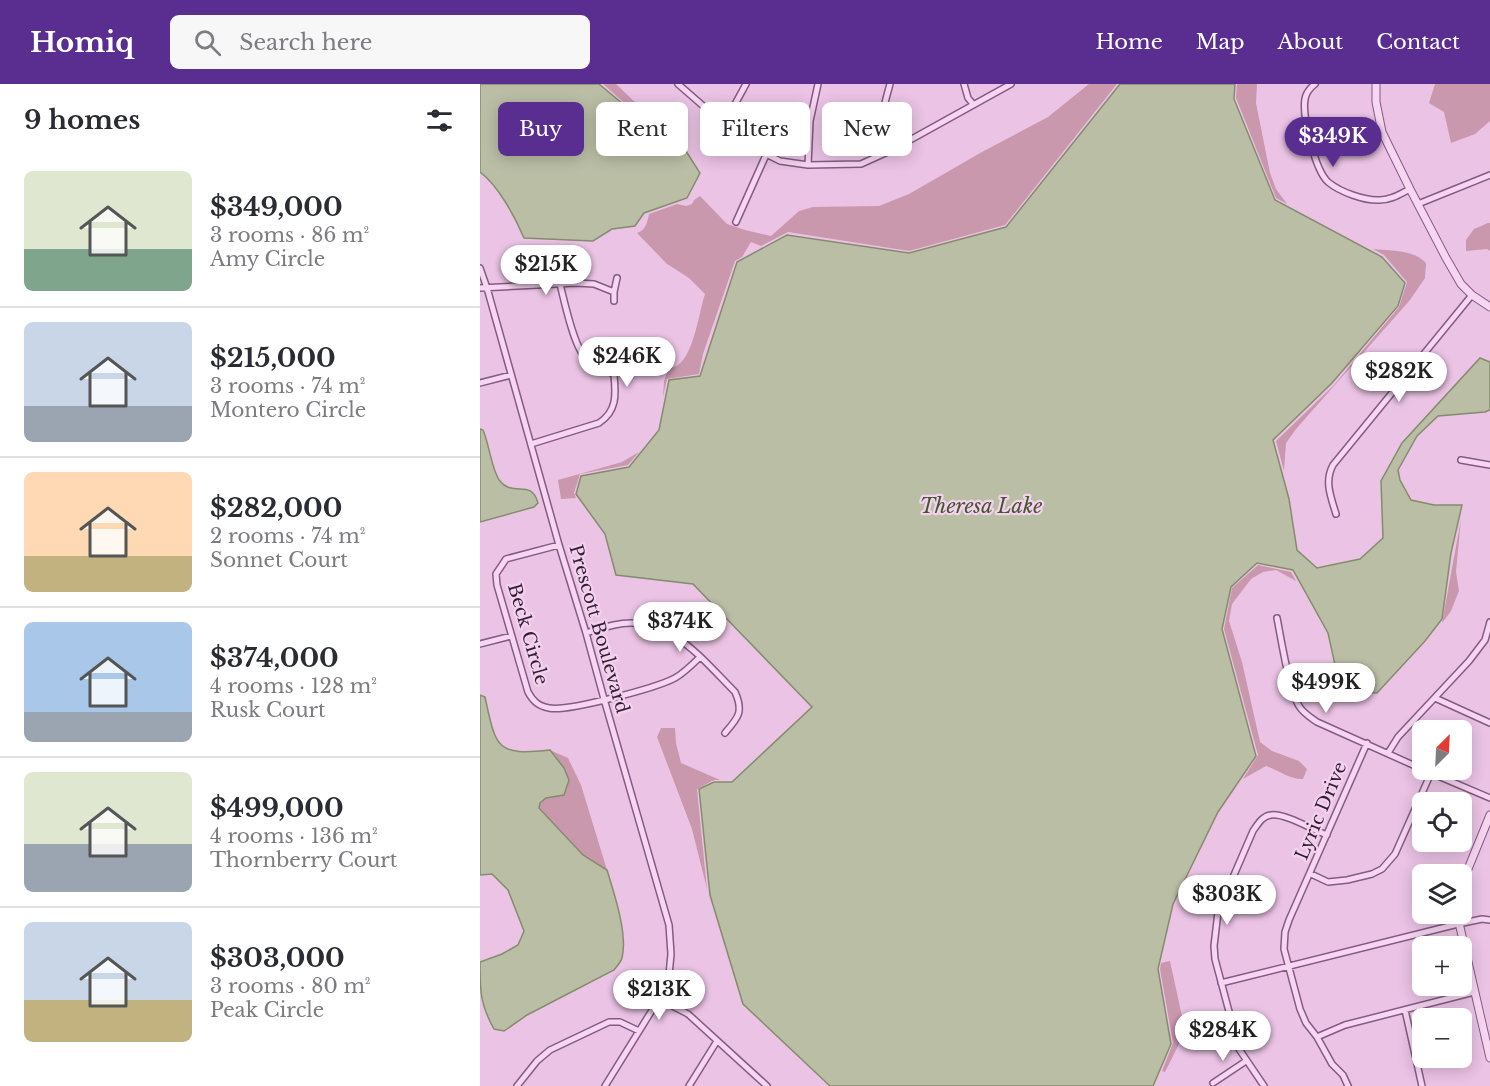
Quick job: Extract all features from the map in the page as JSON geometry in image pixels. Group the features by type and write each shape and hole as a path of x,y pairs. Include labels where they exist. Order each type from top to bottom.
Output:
{"street":[{"path":"678,84 700,103"},
{"path":"736,102 746,84"},
{"path":"808,165 810,121 818,84"},
{"path":"886,102 890,84"},
{"path":"964,84 968,98 973,104"},
{"path":"912,139 1011,84"},
{"path":"1315,84 1306,93 1304,102 1306,124 1318,164 1326,181 1338,189 1379,200 1393,198 1410,189"},
{"path":"1376,84 1376,102 1382,132 1410,189 1461,284 1490,307"},
{"path":"736,222 766,156"},
{"path":"769,156 808,165 861,164 879,156"},
{"path":"1418,204 1490,175"},
{"name":"Prescott Boulevard","path":"480,268 669,925 671,954 669,975 659,999 639,1031"},
{"path":"614,301 617,278"},
{"path":"531,444 599,423 608,417 614,405 616,392 614,375 583,355 577,344 560,284"},
{"path":"480,288 594,284 614,292"},
{"path":"1336,514 1328,487 1333,465 1472,295"},
{"path":"480,383 511,375"},
{"path":"1461,460 1490,465"},
{"name":"Beck Circle","path":"559,545 507,559 496,574 497,585 528,692 533,701 540,705 561,709 604,699 675,678 700,657"},
{"path":"1277,618 1298,704 1305,714 1317,722 1412,764"},
{"path":"1388,753 1398,737 1487,642 1490,622"},
{"path":"586,633 616,624 639,624 657,627 675,635 735,692 740,704 740,713 725,733"},
{"path":"480,644 512,636"},
{"path":"1435,698 1490,723"},
{"name":"Lyric Drive","path":"1348,1086 1306,1023 1284,949 1285,932 1366,743"},
{"path":"1311,874 1328,882 1347,880 1372,874 1389,864 1428,780"},
{"path":"1448,780 1490,798"},
{"path":"1263,1086 1246,1061 1233,1031 1214,946 1218,912 1260,820 1271,815 1282,816 1327,835"},
{"path":"1470,864 1490,815"},
{"path":"1472,921 1490,920"},
{"path":"1221,983 1458,924 1490,1058"},
{"path":"1317,1037 1345,1024 1474,992"},
{"path":"659,999 688,1014 767,1086"},
{"path":"1406,1010 1422,1086"},
{"path":"517,1086 537,1061 550,1050 609,1022 620,1022 639,1031 605,1086"},
{"path":"689,1086 717,1041"},
{"path":"1213,1083 1246,1061"}],"shaded area":[{"path":"603,84 616,84 635,102 623,102"},
{"path":"1089,84 1117,84 1005,225 909,251 788,232 761,246 751,242 742,257 735,261 703,354 699,374 667,379 663,397 664,381 669,368 677,366 688,352 705,294 689,278 667,264 637,233 644,228 649,214 677,204 686,206 692,204 700,196 727,224 771,236 799,211 813,207 879,206 909,194 1048,117"},
{"path":"1237,84 1257,84 1256,103 1270,173 1276,189 1287,204 1276,198 1236,98"},
{"path":"1435,84 1490,84 1490,121 1475,134 1451,143 1444,112 1429,103"},
{"path":"1490,223 1490,251 1487,249 1466,251 1466,240 1474,229"},
{"path":"1373,249 1401,252 1421,258 1426,263 1425,278 1410,300 1296,429 1286,443 1284,471 1276,441 1334,385 1399,307 1407,282 1384,255"},
{"path":"639,452 628,465 580,474 574,493 576,498 561,499 558,480 622,462"},
{"path":"1461,519 1456,572 1459,591 1451,611 1442,623"},
{"path":"1258,565 1291,572 1296,581 1276,570 1263,572 1251,579 1232,604 1229,621 1242,662 1260,742 1272,751 1299,761 1307,769 1303,779 1289,776 1266,766 1243,779 1258,755 1224,629 1232,588"},
{"path":"661,728 675,728 681,763 720,780 714,780 697,789 707,889 692,829 657,737"},
{"path":"550,750 568,758 581,785 607,870 583,855 539,808 540,803 546,798 564,795 564,768"},
{"path":"1170,961 1183,1021 1180,1042 1165,1072 1162,1071 1173,1043 1160,969 1161,963"}],"water":[{"path":"480,84 599,84 620,102 596,102 596,156 688,156 688,154 700,173 687,198 644,213 635,226 612,229 593,241 524,238 499,193 480,172"},
{"name":"Theresa Lake","path":"1120,84 1235,84 1234,99 1275,200 1382,257 1405,283 1398,306 1332,383 1273,440 1289,499 1297,550 1317,568 1360,559 1383,538 1381,481 1402,443 1480,358 1490,362 1490,410 1438,416 1417,436 1398,470 1400,480 1411,500 1434,505 1462,505 1451,553 1442,619 1377,693 1359,692 1339,683 1328,633 1293,570 1257,563 1231,587 1222,629 1256,756 1218,812 1173,904 1158,969 1171,1044 1153,1086 830,1086 743,1004 710,895 699,789 714,782 732,782 812,707 693,584 616,575 605,534 576,494 581,476 629,467 659,430 669,380 700,376 737,262 787,235 909,253 1006,227"},
{"path":"480,429 483,430 497,477 505,486 531,491 538,503 534,507 480,522"},
{"path":"480,695 485,697 492,728 501,745 519,751 550,750 564,768 569,780 564,795 546,798 540,803 539,808 583,855 607,870 623,937 622,958 614,970 527,1015 504,1031 494,1029 483,1004 480,962 518,945 524,931 508,890 492,874 480,875"}]}
